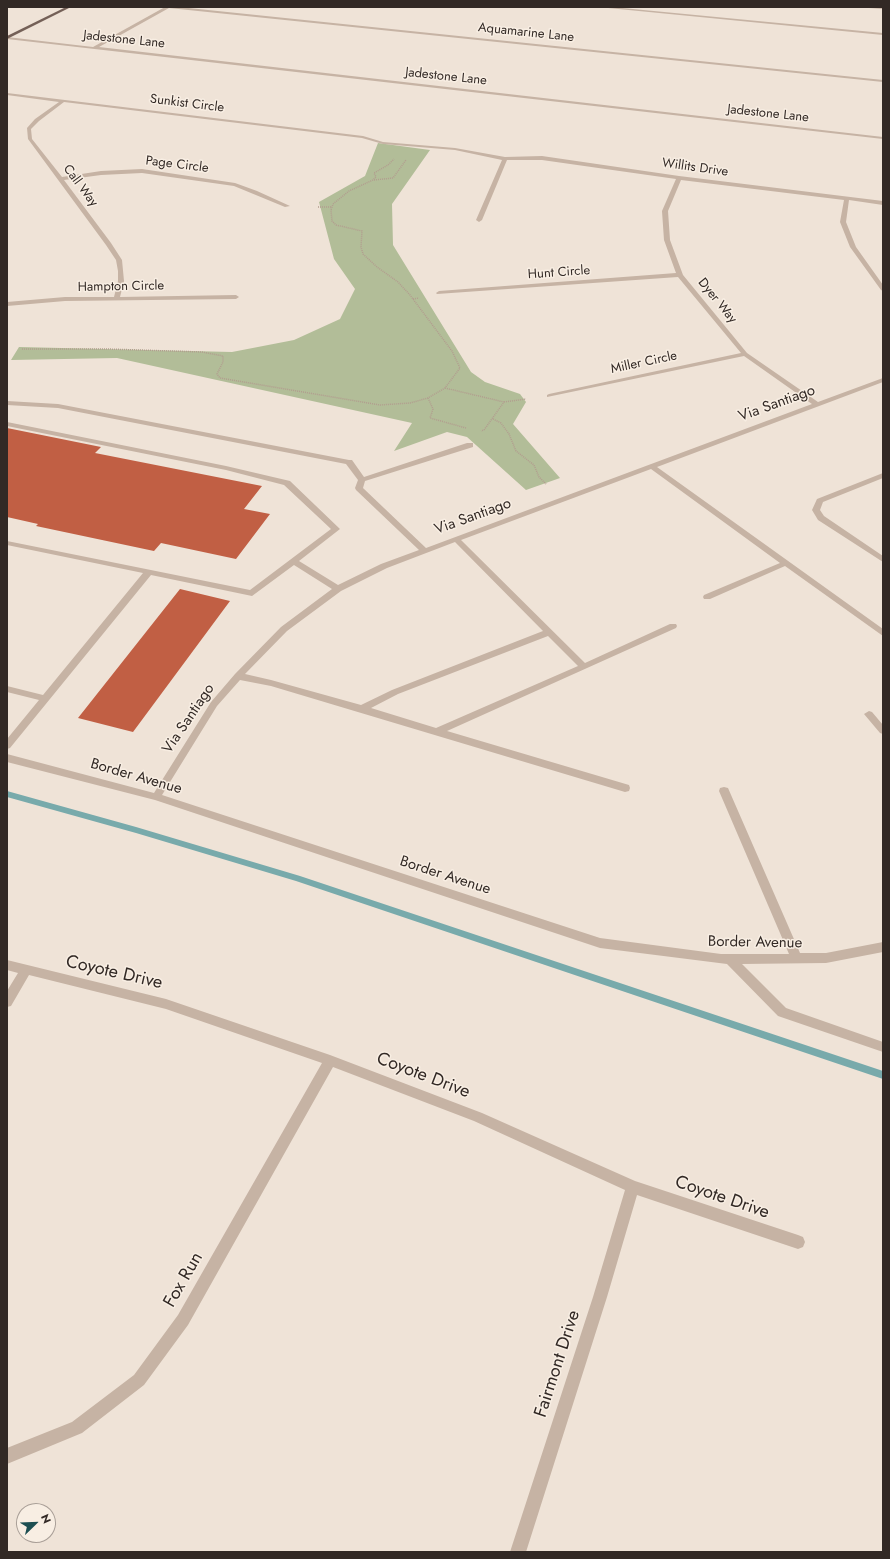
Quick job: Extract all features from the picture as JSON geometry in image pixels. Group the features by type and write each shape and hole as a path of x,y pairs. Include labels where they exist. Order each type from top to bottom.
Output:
{"main road":[{"path":"7,38 69,7"}],"street":[{"path":"94,48 168,7"},
{"name":"Aquamarine Lane","path":"168,7 883,81"},
{"path":"600,7 883,34"},
{"path":"868,7 883,8"},
{"name":"Jadestone Lane","path":"7,38 883,138"},
{"name":"Sunkist Circle","path":"7,94 363,137 383,143 455,149 505,159"},
{"name":"Call Way","path":"64,100 37,120 29,129 30,139 109,244 119,260 122,270 121,281 116,299"},
{"name":"Willits Drive","path":"505,159 542,158 679,178 883,203"},
{"path":"479,220 505,159"},
{"name":"Page Circle","path":"61,179 101,173 142,171 236,185 287,206"},
{"name":"Dyer Way","path":"679,178 665,211 667,240 680,275 745,354 817,404"},
{"path":"847,199 843,222 853,247 883,289"},
{"name":"Hunt Circle","path":"439,293 680,275"},
{"name":"Hampton Circle","path":"7,304 65,299 236,297"},
{"name":"Miller Circle","path":"549,396 745,354"},
{"name":"Via Santiago","path":"156,797 214,704 238,676 284,629 338,589 384,566 883,380"},
{"path":"7,403 58,406 349,462 362,480 360,488 425,551"},
{"path":"7,424 218,466 287,483 336,529 252,593 7,543"},
{"path":"362,480 470,445"},
{"path":"651,466 883,633"},
{"path":"883,474 820,502 816,510 821,518 883,560"},
{"path":"456,539 584,667"},
{"path":"294,561 338,589"},
{"path":"707,597 786,563"},
{"path":"7,746 149,572"},
{"path":"436,732 673,626"},
{"path":"362,710 395,692 549,632"},
{"path":"238,676 271,683 625,788"},
{"path":"7,688 46,699"},
{"path":"869,714 883,731"},
{"name":"Border Avenue","path":"7,758 156,797 600,943 730,959 826,958 883,947"},
{"path":"724,791 797,959"},
{"path":"730,959 782,1012 883,1047"},
{"name":"Coyote Drive","path":"7,965 26,971 166,1004 330,1060 478,1117 633,1187 798,1242"},
{"path":"7,1002 26,971"},
{"name":"Fox Run","path":"7,1456 77,1428 139,1380 183,1320 330,1060"},
{"name":"Fairmont Drive","path":"518,1552 600,1297 633,1187"}],"path":[{"path":"374,180 376,177 374,173 388,165 396,157"},
{"path":"22,349 108,349 202,352 223,356 223,362 217,374 220,378 372,404 404,404 428,398 445,388 460,368 452,351 403,287 381,271 363,254 361,244 363,232 356,228 333,223 332,207 336,201 349,191 374,180 386,180 393,178 406,158"},
{"path":"318,207 332,207"},
{"path":"413,299 419,298"},
{"path":"445,388 504,402 526,398"},
{"path":"428,398 433,408 430,418 473,429"},
{"path":"479,431 484,430 504,402"},
{"path":"493,418 501,423 509,434 516,451 534,464 539,476 546,484"}],"green space":[{"path":"378,143 430,150 392,204 393,245 471,372 485,382 520,394 526,402 513,424 560,478 526,490 467,437 447,432 394,451 412,423 117,358 11,360 19,347 232,352 294,340 340,319 355,289 334,259 319,202 365,176"}],"building":[{"path":"7,428 101,447 95,453 262,486 244,509 270,514 236,559 161,543 154,551 36,526 38,524 7,517"},
{"path":"180,589 230,601 133,732 78,718"}],"waterway":[{"path":"7,794 136,830 297,878 883,1075"}]}
